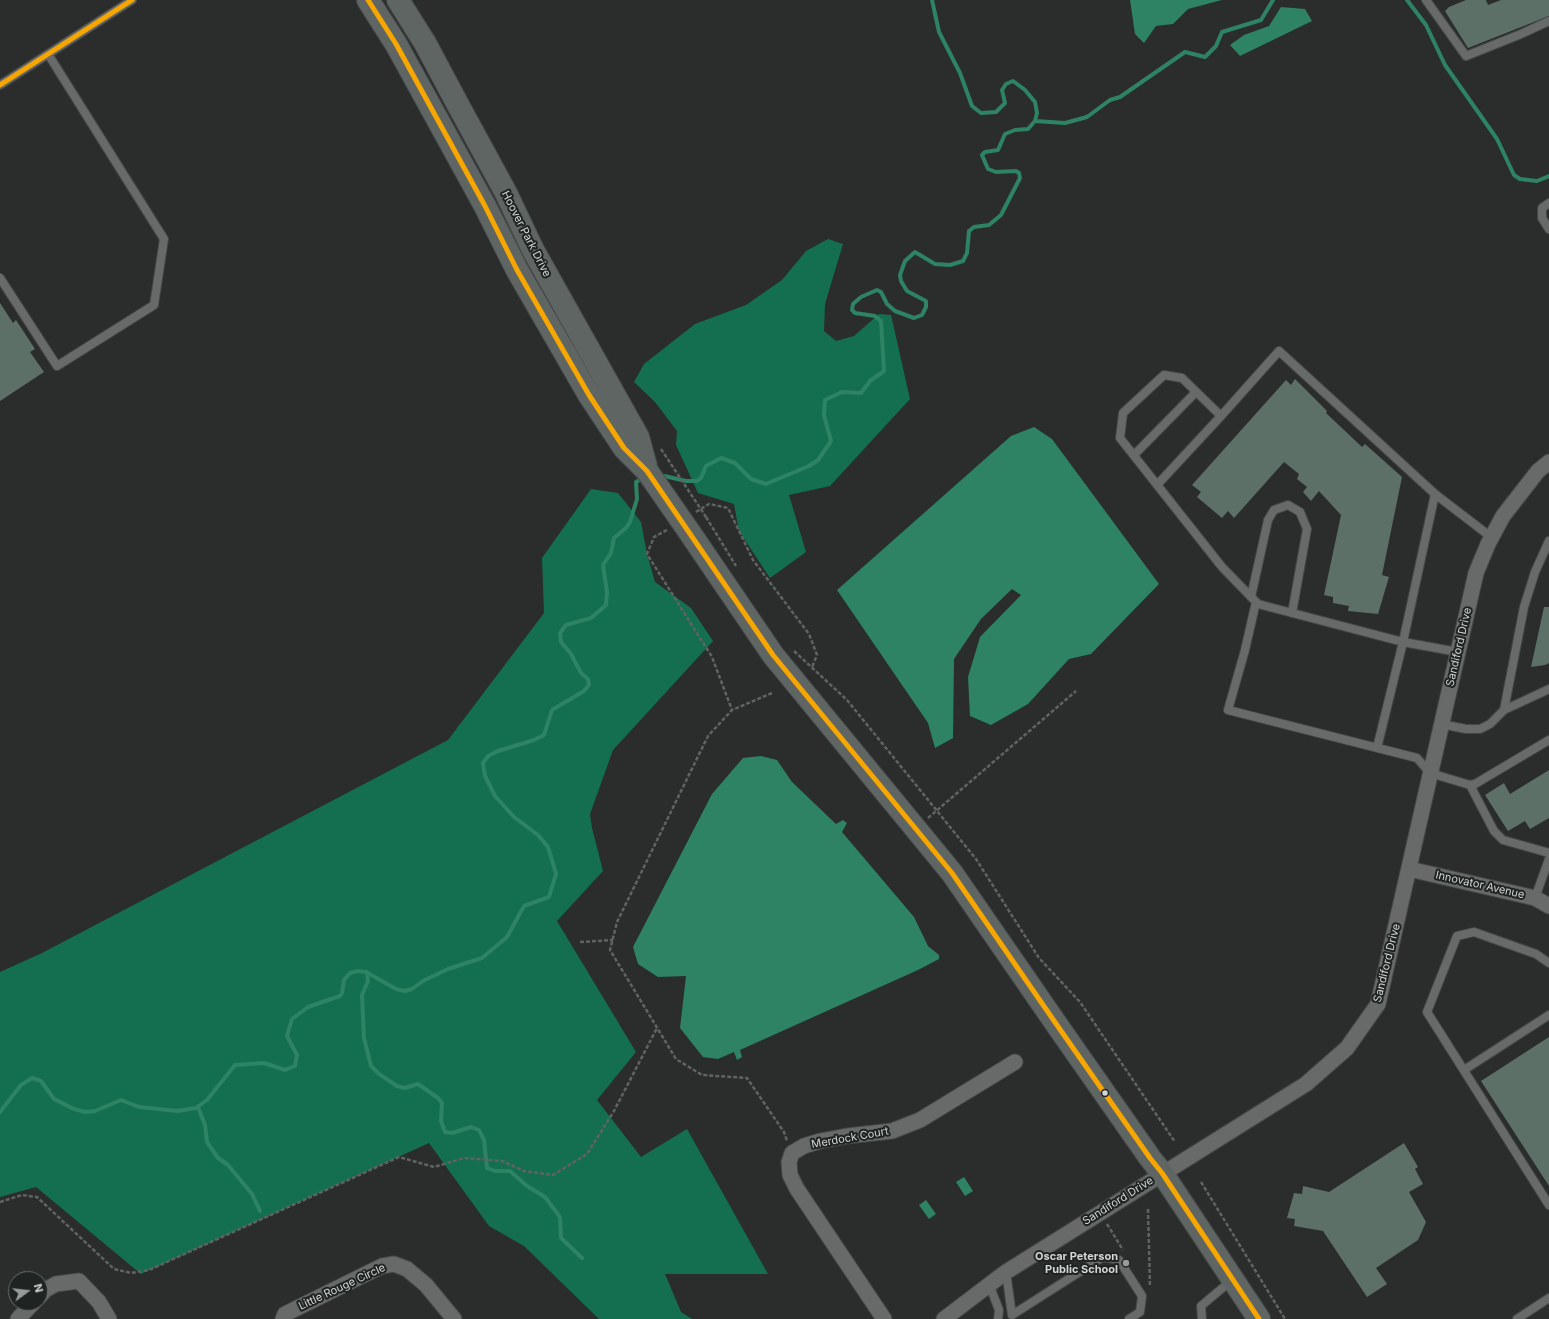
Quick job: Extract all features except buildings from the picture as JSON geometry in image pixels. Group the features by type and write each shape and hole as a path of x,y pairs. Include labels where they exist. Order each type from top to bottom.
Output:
{"street":[{"name":"Hoover Park Drive","path":"368,0 396,44 485,206 517,270 588,395 624,448 647,471 773,655 952,873 1063,1035 1162,1173 1259,1319"},
{"name":"Hoover Park Drive","path":"398,0 439,69 506,193 533,250 638,437 647,471"},
{"name":"Sandiford Drive","path":"944,1319 1006,1272 1306,1084 1347,1048 1378,1004 1476,573 1491,537 1503,516 1538,471 1549,462"},
{"name":"Innovator Avenue","path":"1409,869 1535,898 1549,906"},
{"name":"Merdock Court","path":"792,1152 804,1146 847,1136 892,1131 920,1120 1015,1062"},
{"path":"792,1152 789,1162 790,1175 797,1189 884,1319"},
{"name":"Little Rouge Circle","path":"283,1319 285,1314 375,1269 394,1264 407,1269 426,1285 454,1319"},
{"path":"48,1288 56,1284 79,1281 99,1302 109,1319"},
{"path":"18,1319 26,1311"}],"lane":[{"path":"0,85 132,0"},
{"path":"1426,0 1466,56 1549,21"},
{"path":"0,278 57,366 154,305 164,239 48,54"},
{"path":"1549,203 1542,208 1542,218 1549,229"},
{"path":"1157,485 1279,351 1435,494 1491,537"},
{"path":"1221,416 1182,378 1164,375 1123,413 1120,438 1222,567 1253,600 1258,604 1403,642 1458,652"},
{"path":"1134,455 1196,392"},
{"path":"1377,748 1403,642 1435,494"},
{"path":"1292,613 1307,529 1300,512 1288,505 1274,510 1268,520 1245,650 1228,710 1417,758 1430,773 1470,785 1475,784 1549,740"},
{"path":"1504,710 1524,607 1535,572 1549,541"},
{"path":"1441,724 1466,729 1480,729 1490,724 1504,710 1549,689"},
{"path":"1470,785 1494,831 1503,840 1549,853"},
{"path":"1535,898 1549,859"},
{"path":"1549,962 1536,954 1474,932 1457,936 1427,1012 1549,1205"},
{"path":"1464,1070 1549,1015"},
{"path":"1006,1272 1012,1315 1103,1257 1118,1260 1142,1296 1140,1312 1129,1319"},
{"path":"1202,1319 1201,1306 1233,1280"},
{"path":"989,1284 999,1310 998,1319"},
{"path":"1517,1319 1549,1298"}],"path":[{"path":"661,449 706,517 736,567"},
{"path":"790,647 847,700 976,859 1039,958 1080,1002 1175,1142"},
{"path":"915,828 1076,691"},
{"path":"772,693 732,710 708,736 617,922 610,950 676,1059 702,1075 747,1078 784,1132 792,1152"},
{"path":"580,942 613,940"},
{"path":"0,1202 22,1195 37,1197 114,1269 131,1273 149,1270 399,1157 434,1167 464,1158 496,1160 502,1161 524,1171 553,1174 587,1154 614,1111 657,1028"},
{"path":"1201,1182 1285,1319"},
{"path":"1146,1286 1150,1292 1148,1209"},
{"path":"1100,1212 1126,1256"}],"shaded area":[{"path":"1130,0 1222,0 1188,9 1173,24 1156,26 1144,43 1135,34"},
{"path":"1281,7 1305,9 1312,21 1240,56 1230,45 1244,35 1269,26"},
{"path":"828,239 843,244 825,304 824,331 836,341 854,336 879,314 891,315 910,399 830,486 789,495 806,552 770,578 739,531 734,504 698,493 676,445 677,431 655,402 634,382 644,364 695,324 746,305 782,280 806,251"},
{"path":"1034,427 1052,439 1159,584 1091,654 1069,659 1028,704 991,725 970,716 968,677 980,637 1021,595 1012,589 981,619 954,659 953,738 935,748 928,723 837,590 1011,436"},
{"path":"591,489 618,493 641,522 647,554 655,582 691,608 713,641 613,750 590,814 603,871 557,921 636,1052 597,1100 641,1157 687,1129 768,1274 665,1274 681,1312 692,1319 599,1319 524,1246 489,1226 429,1143 141,1274 36,1187 0,1197 0,972 42,953 448,740 544,613 542,558"},
{"path":"761,756 777,760 792,782 836,824 843,820 847,823 842,832 914,917 928,946 939,955 939,959 918,970 740,1050 742,1057 737,1060 734,1052 718,1059 703,1057 680,1028 686,976 658,977 638,964 633,947 712,794 743,758"},
{"path":"964,1177 973,1191 965,1196 956,1182"},
{"path":"926,1200 936,1214 929,1219 919,1205"}],"waterway":[{"path":"660,475 686,481 697,481 701,478 706,466 721,458 735,463 751,479 766,484 809,466 818,460 831,441 824,415 825,400 842,392 861,393 870,381 884,371 881,321 875,316 855,313 852,310 853,304 861,297 877,290 881,292 887,304 895,311 914,318 922,315 926,307 926,301 907,291 901,281 900,275 905,261 915,252 935,264 950,265 963,261 967,253 969,231 974,227 989,225 1001,215 1020,178 1019,173 1016,171 996,172 988,169 982,155 985,152 998,150 1005,134 1015,130 1028,129 1035,121 1037,113 1035,102 1025,90 1013,81 1006,84 1002,90 1005,103 996,112 981,113 972,106 960,73 939,32 932,0"},
{"path":"1035,121 1065,123 1087,117 1110,100 1120,97 1185,52 1205,57 1216,46 1222,32 1261,20 1273,0"},
{"path":"1407,0 1426,25 1445,65 1497,139 1514,175 1520,179 1537,181 1549,176"},
{"path":"0,1112 21,1085 32,1078 41,1081 54,1099 74,1109 85,1112 95,1111 121,1100 139,1107 178,1111 196,1108 207,1100 235,1065 264,1063 285,1070 295,1066 297,1055 287,1036 292,1019 308,1007 340,996 342,993 344,980 350,973 358,971 366,972 396,989 405,991 412,989 423,981 448,969 482,958 507,937 524,906 549,897 556,874 548,847 538,835 514,817 495,796 485,776 483,763 488,756 498,751 534,740 544,735 552,710 584,691 589,685 588,679 581,673 571,654 561,642 560,633 566,625 591,618 606,605 607,592 603,565 611,553 614,538 626,528 630,522 637,499 636,482 643,478"},
{"path":"367,972 368,981 362,995 364,1038 371,1066 379,1074 397,1086 405,1088 418,1084 438,1098 442,1103 441,1121 445,1132 452,1133 471,1127 479,1130 484,1140 487,1168 495,1171 510,1171 527,1186 545,1197 560,1217 561,1238 582,1258"},
{"path":"198,1107 205,1125 207,1142 218,1158 228,1165 252,1194 260,1211"}],"transit line":[{"path":"0,85 132,0"},
{"path":"368,0 396,44 485,206 517,270 589,395 624,448 647,471 773,655 952,873 1059,1028 1162,1173 1259,1319"}],"place":[{"name":"Oscar Peterson Public School","path":"1126,1263"}]}
